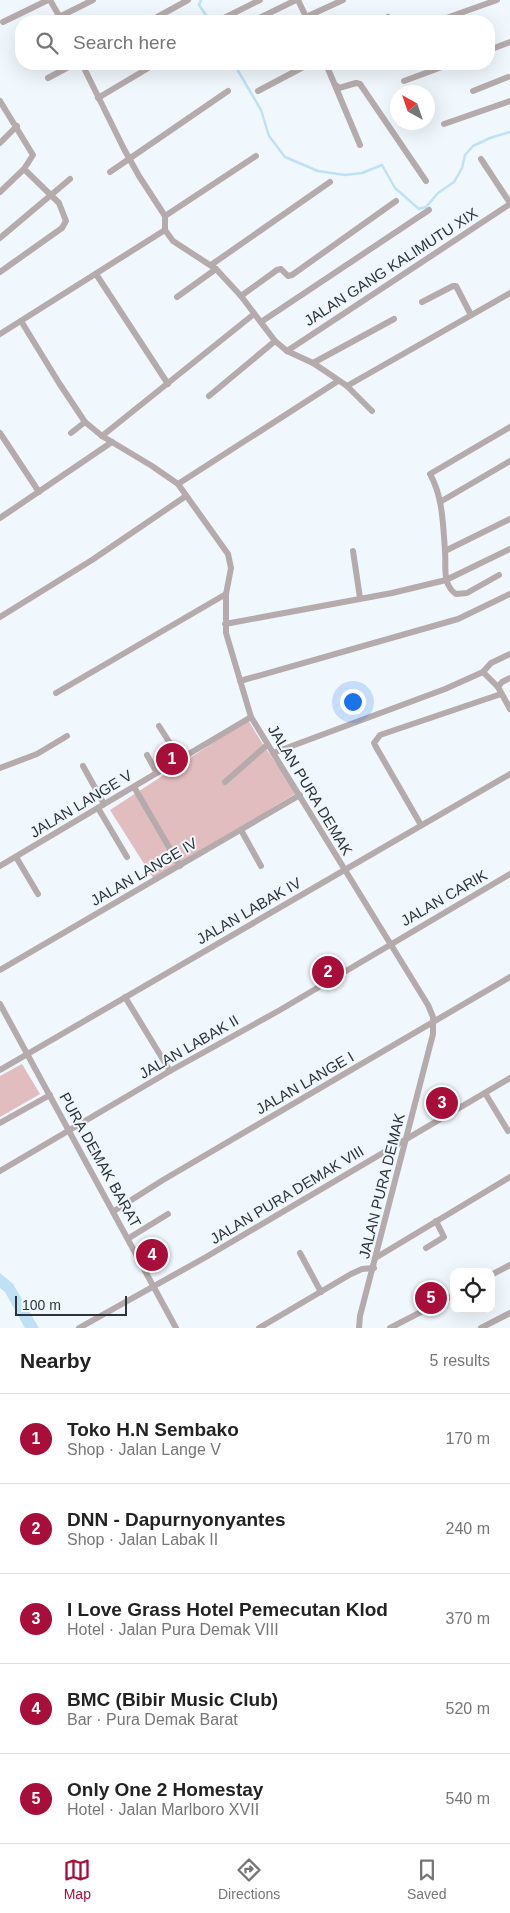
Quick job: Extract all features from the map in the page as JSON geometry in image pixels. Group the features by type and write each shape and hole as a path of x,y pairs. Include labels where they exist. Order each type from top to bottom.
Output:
{"street":[{"path":"18,15 49,0 58,15"},
{"path":"68,15 93,0"},
{"path":"161,15 188,0"},
{"path":"230,15 260,0"},
{"path":"266,15 297,0 305,15"},
{"path":"315,15 343,0"},
{"path":"455,15 497,0"},
{"path":"3,22 15,16"},
{"path":"495,48 510,42"},
{"path":"48,78 63,70"},
{"path":"85,70 128,158 165,216 165,230 172,241 214,267 241,296 276,341 287,351 314,363 347,386 372,411"},
{"path":"98,98 145,70"},
{"path":"258,91 298,70"},
{"path":"329,70 360,145"},
{"path":"404,81 434,70"},
{"path":"473,91 509,77"},
{"path":"337,86 339,88 356,83 360,84 426,181"},
{"path":"110,172 228,91"},
{"path":"0,101 33,155 24,168 0,192"},
{"path":"444,124 510,101"},
{"path":"0,143 17,126"},
{"path":"165,216 256,156"},
{"path":"481,159 510,204"},
{"path":"0,272 65,225 66,221 61,208 51,194 24,168"},
{"path":"0,238 70,179"},
{"path":"178,297 214,267 330,182"},
{"path":"241,296 277,270 281,269 288,276 292,276 396,201"},
{"name":"JALAN GANG KALIMUTU XIX","path":"287,351 510,204"},
{"path":"261,322 429,210"},
{"path":"0,334 165,230"},
{"path":"96,274 168,384"},
{"path":"422,302 452,286 456,286 471,315"},
{"path":"347,386 510,293"},
{"path":"102,436 254,314"},
{"path":"314,363 394,319"},
{"name":"JALAN PURA DEMAK","path":"21,321 85,422 102,436 178,484 228,554 231,568 226,594 226,633 252,717 267,745 300,795 344,871 428,1005 434,1021 433,1034 377,1257 360,1316 359,1328"},
{"path":"209,396 276,341"},
{"path":"178,484 338,381"},
{"path":"71,433 85,422"},
{"path":"499,575 467,593 453,592 446,580 440,502 437,489 430,474 510,427"},
{"path":"0,433 39,492"},
{"path":"0,518 112,442"},
{"path":"440,502 510,462"},
{"path":"0,617 92,560 186,496"},
{"path":"445,551 510,519"},
{"path":"225,624 392,593 446,580 510,549"},
{"path":"353,551 360,598"},
{"path":"56,693 226,594"},
{"path":"240,682 458,619 510,594"},
{"path":"273,753 434,693 483,672 491,663 510,654"},
{"path":"483,672 500,690 510,709"},
{"path":"500,690 502,682 510,678"},
{"path":"422,825 376,747 374,743 376,739 380,735 500,690"},
{"name":"JALAN LANGE V","path":"0,866 252,717"},
{"path":"159,726 180,759"},
{"path":"0,768 37,754 67,736"},
{"path":"225,782 267,745"},
{"path":"147,755 157,773"},
{"path":"83,766 127,857"},
{"name":"JALAN LABAK IV","path":"0,1070 510,774"},
{"path":"134,787 180,866"},
{"name":"JALAN LANGE IV","path":"0,970 300,795"},
{"path":"241,830 260,866"},
{"path":"16,857 38,894"},
{"name":"JALAN CARIK","path":"390,944 510,874"},
{"name":"JALAN LABAK II","path":"0,1171 170,1071 280,1010 390,944"},
{"name":"JALAN LANGE I","path":"114,1211 163,1180 510,977"},
{"path":"125,997 170,1071"},
{"name":"PURA DEMAK BARAT","path":"0,1004 129,1238 176,1328"},
{"name":"JALAN PURA DEMAK VIII","path":"79,1328 92,1325 155,1286 510,1078"},
{"path":"485,1093 508,1131"},
{"path":"0,1123 50,1095"},
{"path":"377,1257 510,1176"},
{"path":"129,1238 168,1214"},
{"path":"426,1248 444,1237 436,1221"},
{"path":"300,1253 321,1292"},
{"path":"495,1273 510,1265"},
{"path":"259,1328 357,1272 374,1268"},
{"path":"390,1328 450,1297"},
{"path":"481,1328 510,1313"}],"shaded area":[{"path":"248,720 297,793 153,878 110,810"},
{"path":"22,1064 40,1094 0,1117 0,1076"}],"water":[{"path":"0,1273 13,1284 39,1328 25,1328 5,1292 0,1288"}],"waterway":[{"path":"201,0 199,5 206,15"},
{"path":"238,70 261,110 269,136 285,157 318,171 345,175 362,173 382,165 395,188 419,209 426,207 438,193 454,182 462,168 465,155 473,146 510,132"}],"place":[{"name":"Toko H.N Sembako","path":"172,759"},
{"name":"DNN - Dapurnyonyantes","path":"328,972"},
{"name":"I Love Grass Hotel Pemecutan Klod","path":"442,1103"},
{"name":"BMC (Bibir Music Club)","path":"152,1255"},
{"name":"Only One 2 Homestay","path":"431,1298"}]}
